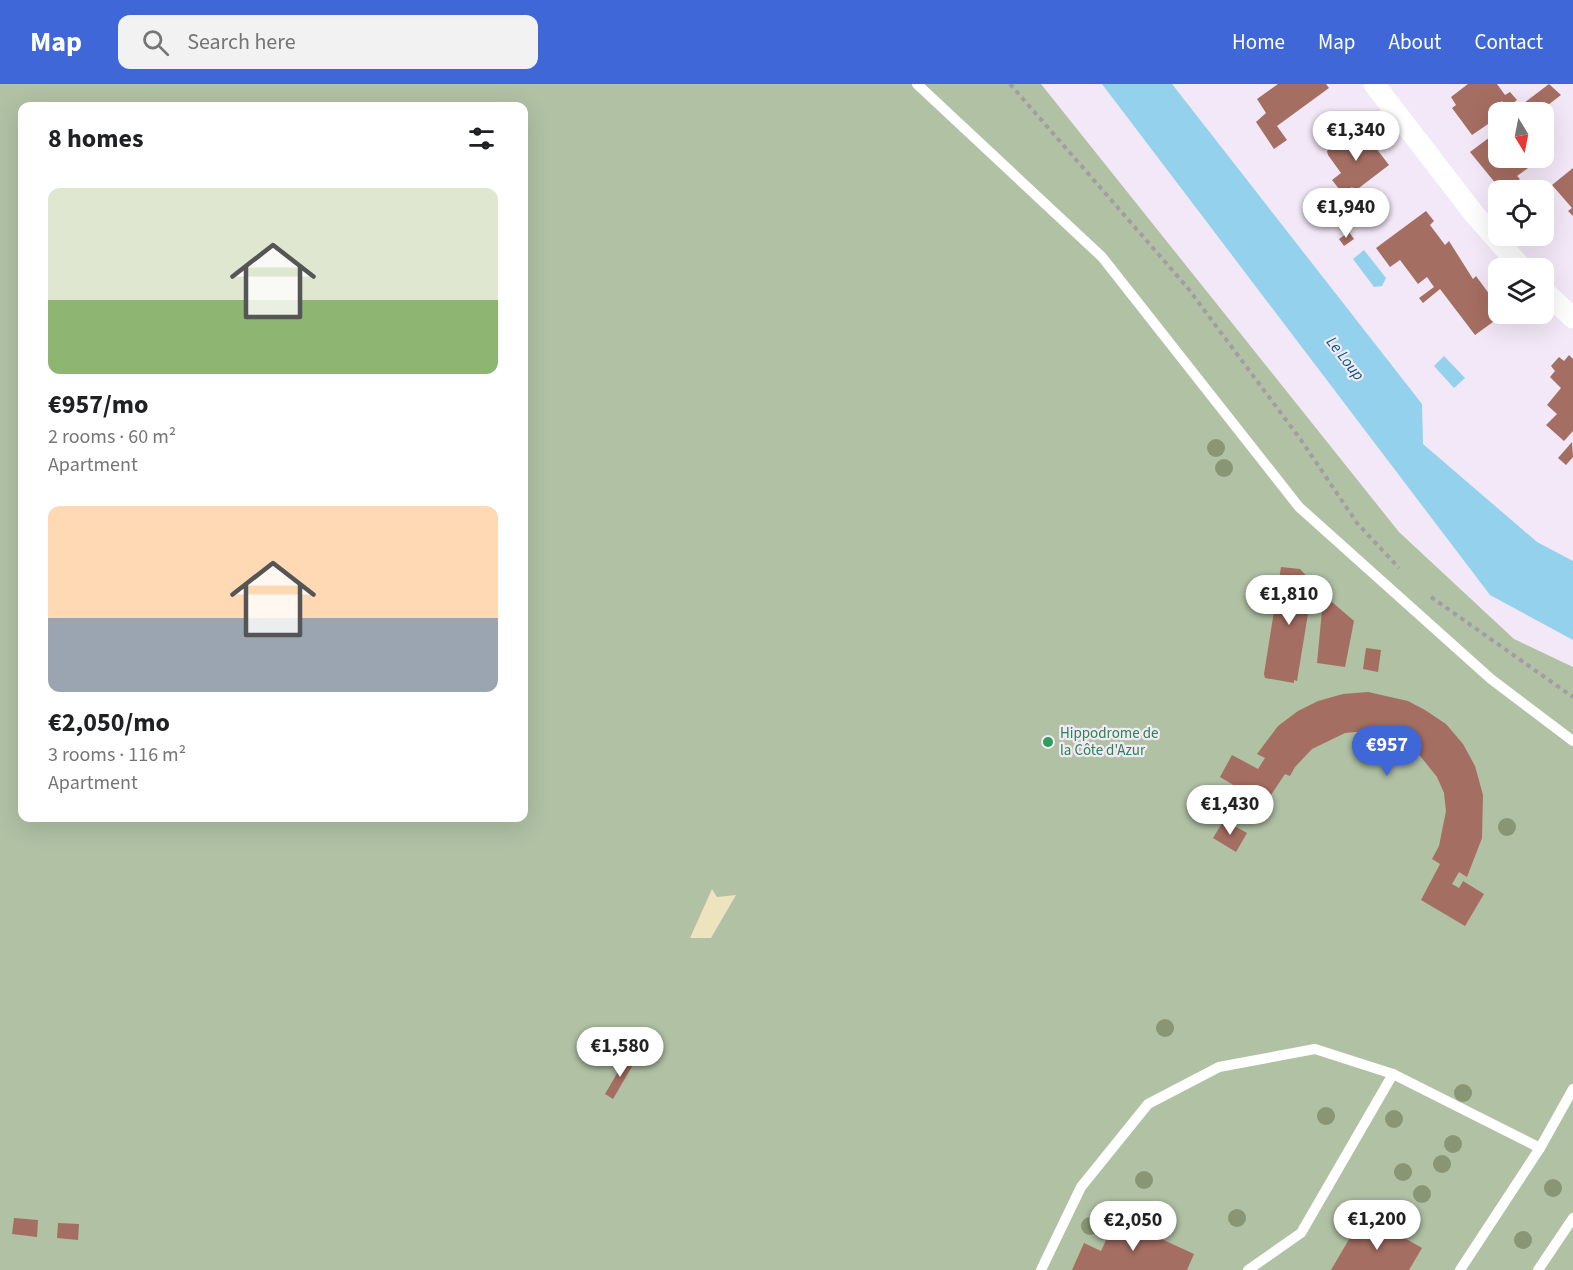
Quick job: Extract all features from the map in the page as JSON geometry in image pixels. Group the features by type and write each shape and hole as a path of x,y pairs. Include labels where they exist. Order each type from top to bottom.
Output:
{"street":[{"path":"1374,84 1475,215 1513,258"},
{"path":"1554,300 1573,318"}],"lane":[{"path":"917,84 1102,256 1299,507 1491,679 1573,741"},
{"path":"1041,1270 1081,1187 1148,1104 1219,1067 1315,1049 1393,1074 1540,1148"},
{"path":"1248,1270 1301,1233 1393,1074"},
{"path":"1461,1270 1540,1148 1573,1089"},
{"path":"1538,1270 1573,1218"}],"path":[{"path":"1010,84 1187,286 1301,440 1357,523 1400,570"},
{"path":"1424,592 1573,697"}],"green space":[{"name":"Hippodrome de la Côte d'Azur","path":"0,84 1041,84 1399,532 1514,639 1573,667 1573,1270 0,1270"}],"sand":[{"path":"712,889 717,897 736,895 711,938 690,938"}],"water":[{"name":"Le Loup","path":"1102,84 1172,84 1422,404 1423,444 1537,542 1573,561 1573,640 1490,595"},
{"path":"1364,250 1386,278 1382,286 1374,287 1353,259"},
{"path":"1444,356 1465,378 1454,388 1434,366"}],"building":[{"path":"1278,84 1326,84 1329,88 1277,126 1287,140 1274,149 1256,122 1266,113 1257,99"},
{"path":"1468,84 1497,84 1505,95 1510,92 1517,100 1514,102 1488,102 1488,124 1472,135 1452,108 1456,105 1451,97"},
{"path":"1549,84 1561,95 1552,102 1525,102"},
{"path":"1362,130 1389,165 1355,191 1352,187 1343,194 1332,180 1341,173 1327,151 1334,144 1340,146"},
{"path":"1488,138 1488,168 1528,168 1517,176 1519,180 1493,180 1470,152"},
{"path":"1573,168 1573,216 1568,211 1572,208 1554,187 1554,183"},
{"path":"1426,211 1434,221 1430,225 1445,245 1449,241 1473,279 1476,276 1488,292 1488,324 1490,324 1475,335 1440,289 1423,303 1419,298 1434,287 1427,277 1418,284 1400,260 1390,267 1376,248"},
{"path":"1349,232 1354,239 1344,246 1339,239"},
{"path":"1569,355 1573,359 1573,431 1564,441 1546,425 1557,414 1547,405 1561,388 1550,377 1555,371 1551,366 1559,357 1564,361"},
{"path":"1572,442 1573,457 1566,465 1558,458"},
{"path":"1281,567 1300,569 1313,583 1297,681 1294,680 1294,683 1265,678 1264,674"},
{"path":"1323,600 1332,602 1354,621 1345,667 1317,663"},
{"path":"1366,648 1381,650 1378,672 1363,669"},
{"path":"1368,692 1408,701 1446,724 1463,744 1475,766 1483,795 1482,838 1467,877 1459,872 1452,884 1459,888 1463,881 1484,894 1465,926 1421,900 1440,864 1432,859 1439,846 1446,811 1444,793 1437,777 1413,747 1392,736 1367,731 1345,733 1312,749 1295,767 1290,776 1285,774 1265,804 1220,777 1232,755 1258,769 1265,758 1257,754 1278,726 1298,711 1318,701 1343,694"},
{"path":"1224,820 1247,833 1236,852 1213,838"},
{"path":"626,1058 634,1063 613,1099 605,1094"},
{"path":"14,1218 38,1220 37,1237 12,1234"},
{"path":"1116,1218 1194,1254 1187,1270 1072,1270 1084,1243 1101,1251"},
{"path":"1373,1220 1422,1248 1409,1270 1331,1270 1358,1224 1367,1229"},
{"path":"58,1223 79,1224 78,1240 57,1238"}],"place":[{"name":"Hippodrome de la Côte d'Azur","path":"1048,742"}]}
